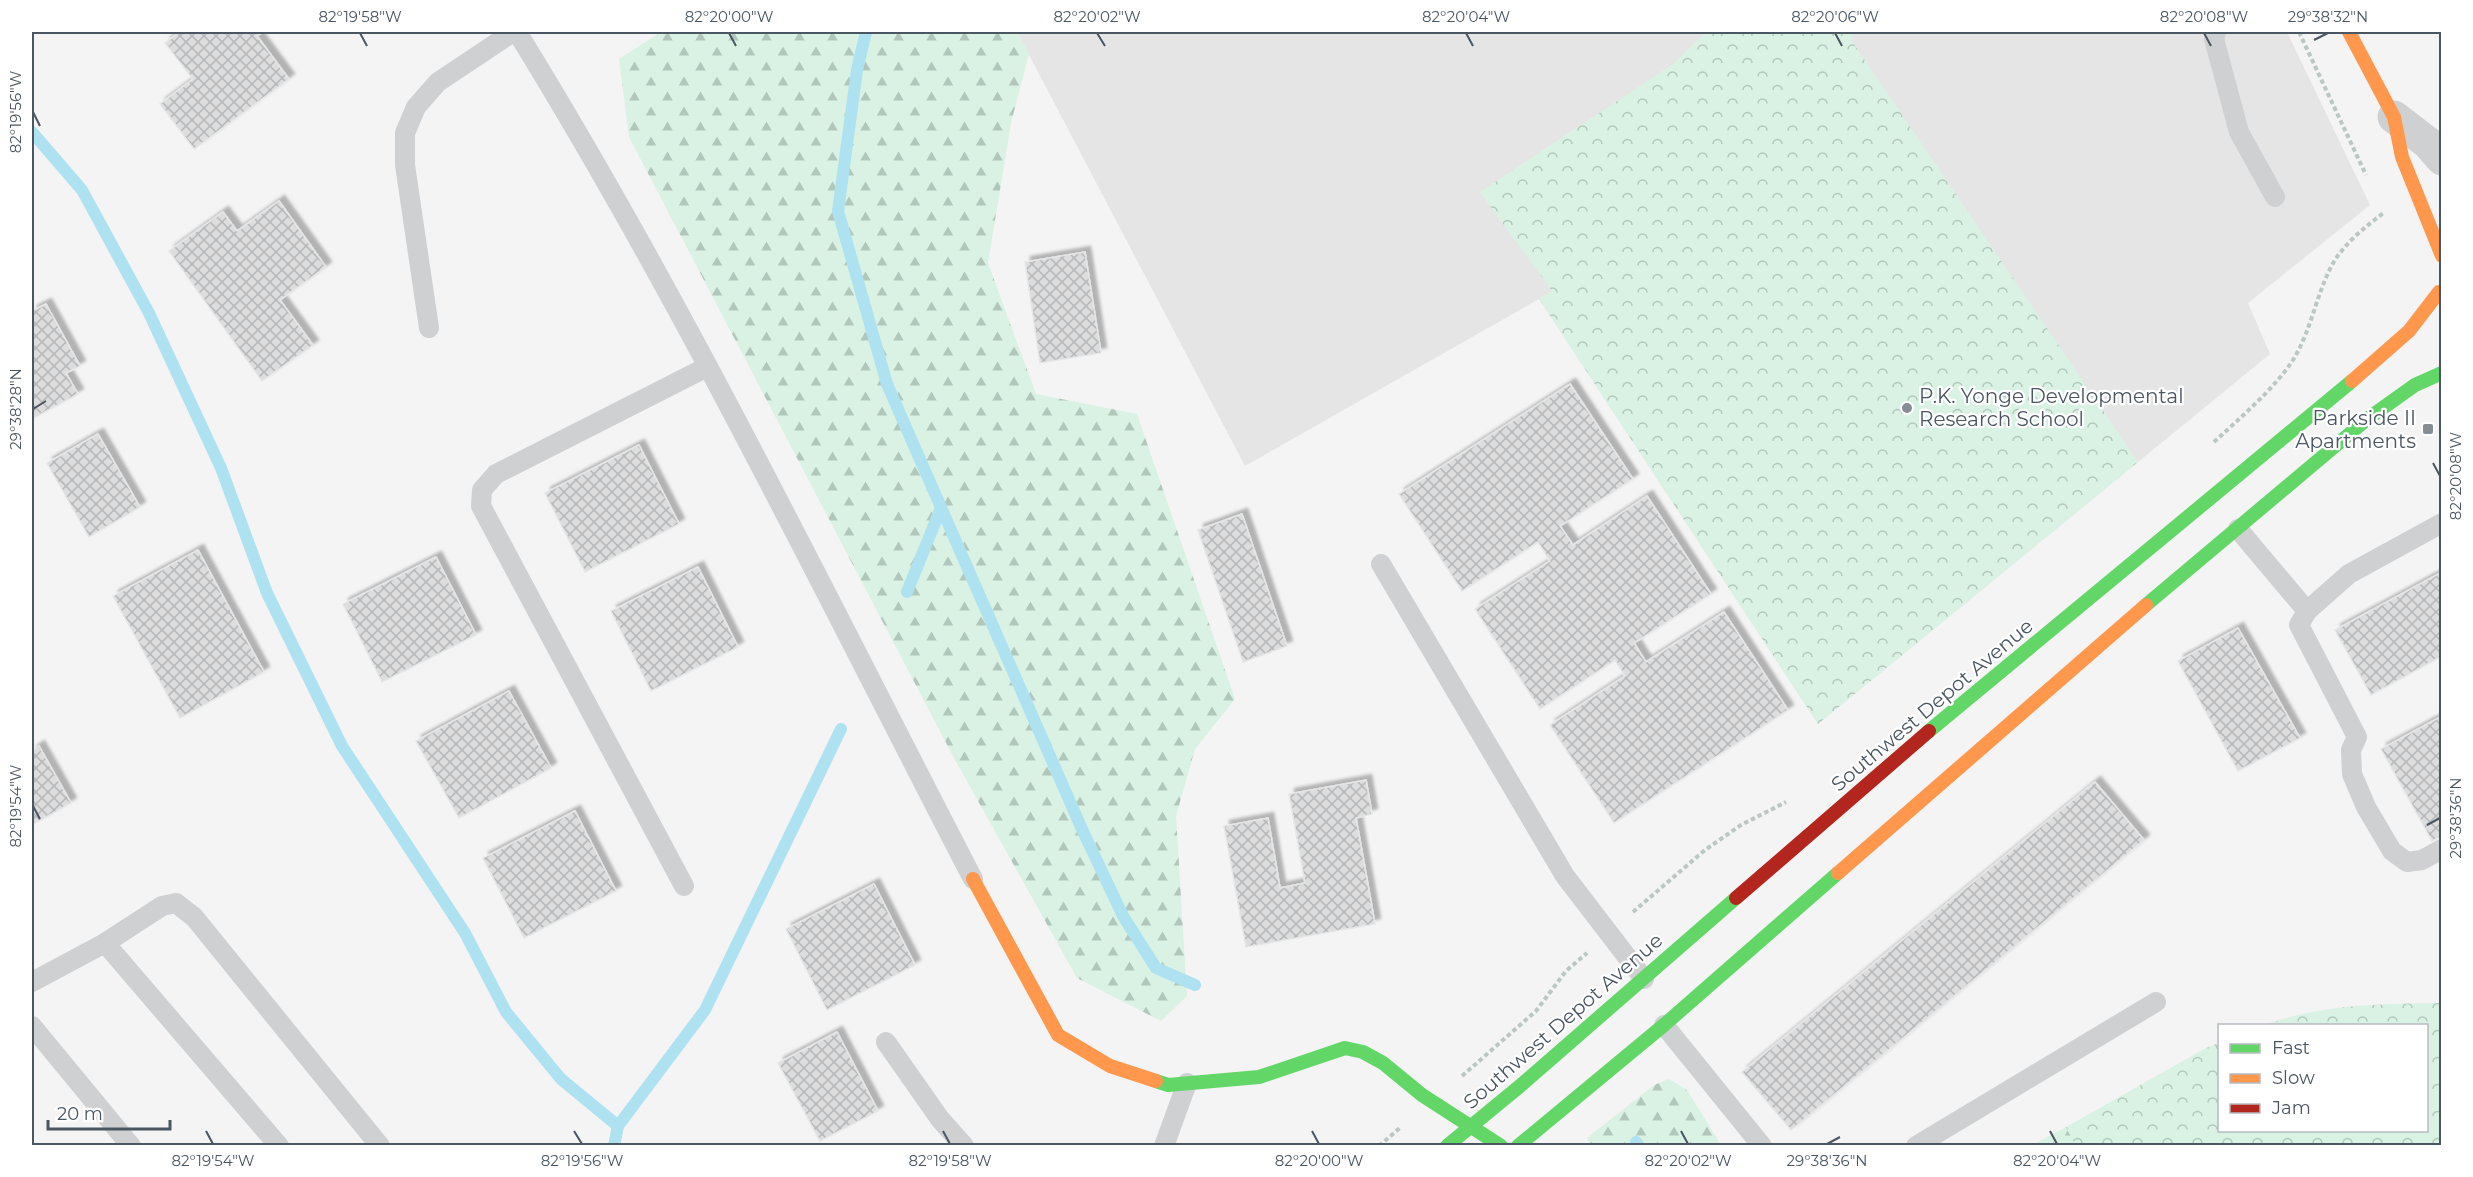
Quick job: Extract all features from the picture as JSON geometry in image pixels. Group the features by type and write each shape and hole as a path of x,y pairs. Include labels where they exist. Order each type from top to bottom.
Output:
{"street":[{"path":"2349,32 2394,117 2402,157 2442,256"},
{"path":"2394,117 2428,143 2442,159"},
{"path":"2440,290 2440,312"},
{"name":"Southwest Depot Avenue","path":"1447,1146 1644,979 1921,737 2218,506 2390,350 2416,323 2440,290"},
{"path":"1518,1146 1664,1025 2021,712 2366,420 2415,385 2442,373"},
{"path":"2218,506 2238,529"},
{"path":"973,879 1058,1035 1110,1066 1168,1085 1259,1077 1345,1048 1363,1052 1383,1063 1422,1095 1501,1146"}],"lane":[{"path":"429,328 405,165 405,133 416,107 438,82 515,32 549,84 707,367 973,879"},
{"path":"2216,32 2214,39 2239,132 2275,197"},
{"path":"684,886 481,506 482,489 496,474 707,367"},
{"path":"2442,523 2349,574 2307,611 2299,624 2356,737 2351,750 2352,774 2366,807 2392,851 2407,862 2422,860 2442,849"},
{"path":"2238,529 2307,611"},
{"path":"1381,564 1565,876 1644,979"},
{"path":"32,982 105,943 162,906 176,903 194,917 380,1146"},
{"path":"105,943 279,1146"},
{"path":"1916,1146 2156,1002"},
{"path":"1664,1025 1762,1146"},
{"path":"32,1026 131,1146"},
{"path":"886,1042 940,1119 964,1146"},
{"path":"1164,1146 1187,1083"}],"path":[{"path":"2299,32 2368,181"},
{"path":"2378,202 2383,213"},
{"path":"2208,448 2252,407 2293,360 2315,312 2332,266 2361,232 2392,207"},
{"path":"1626,918 1723,837 1741,825 1794,798"},
{"path":"1459,1079 1536,1011 1566,971 1592,948"},
{"path":"1379,1146 1398,1130"}],"shaded area":[{"name":"P.K. Yonge Developmental Research School","path":"1017,32 2287,32 2370,205 2248,303 2270,354 1818,724 1539,299 1245,466"}],"green space":[{"path":"661,32 1017,32 1029,54 1011,123 988,263 1036,394 1137,414 1235,699 1195,749 1176,816 1187,996 1161,1021 1077,978 954,758 629,137 619,59"},
{"path":"1706,32 1854,32 1851,40 2138,462 1818,724 1539,299 1552,291 1480,192 1673,64"},
{"path":"2441,1003 2441,1145 2076,1146 2066,1127 2218,1043 2218,1132 2428,1132 2428,1024 2268,1024 2330,1009"},
{"path":"1669,1079 1687,1090 1721,1145 1590,1145 1587,1138 1654,1085"},
{"path":"2066,1127 2076,1145 2030,1146"}],"building":[{"path":"180,32 263,32 257,36 289,79 194,149 160,104 193,79 165,43"},
{"path":"279,201 326,267 280,300 313,345 262,381 169,251 223,212 237,231"},
{"path":"1085,252 1101,353 1040,363 1025,262"},
{"path":"46,304 80,366 66,373 78,394 32,419 32,311"},
{"path":"1570,384 1633,479 1560,526 1573,545 1647,496 1711,594 1634,643 1646,662 1724,612 1788,710 1614,823 1550,725 1625,676 1615,660 1540,709 1475,609 1550,561 1538,542 1462,591 1399,494"},
{"path":"98,434 140,507 89,537 47,463"},
{"path":"639,445 679,524 585,572 545,493"},
{"path":"1242,514 1287,646 1243,662 1198,530"},
{"path":"198,550 264,672 180,718 113,596"},
{"path":"436,557 476,635 382,682 343,604"},
{"path":"698,567 738,647 651,691 611,611"},
{"path":"2442,572 2442,656 2371,695 2335,630"},
{"path":"2238,628 2300,738 2238,771 2178,661"},
{"path":"509,691 551,768 459,818 416,741"},
{"path":"2442,716 2442,836 2432,841 2381,749"},
{"path":"39,746 71,803 32,825 32,751"},
{"path":"1366,780 1372,814 1356,818 1375,924 1246,947 1224,826 1268,818 1280,888 1305,883 1289,794"},
{"path":"2095,782 2144,840 1791,1130 1742,1072"},
{"path":"575,811 616,891 524,938 483,858"},
{"path":"874,884 915,965 827,1010 786,929"},
{"path":"837,1032 878,1111 820,1141 778,1063"}],"waterway":[{"path":"866,32 857,70 838,211 887,384 1081,827 1123,916 1156,968 1195,985"},
{"path":"32,132 82,190 149,313 221,468 267,593 342,746 465,933 506,1012 561,1079 618,1126"},
{"path":"907,592 941,508"},
{"path":"614,1146 618,1126 705,1010 841,729"},
{"path":"1636,1142 1639,1146"}],"traffic: fast":[{"path":"2146,605 2366,420 2415,385 2442,373"},
{"path":"1929,731 2352,381"},
{"path":"1518,1146 1664,1025 1838,873"},
{"path":"1447,1146 1520,1086 1736,898"},
{"path":"1156,1081 1168,1085 1259,1077 1345,1048 1363,1052 1383,1063 1422,1095 1501,1146"}],"traffic: slow":[{"path":"2349,32 2394,117 2402,157 2442,256"},
{"path":"2352,381 2409,331 2439,292"},
{"path":"1838,873 2146,605"},
{"path":"973,879 1058,1035 1110,1066 1156,1081"}],"traffic: jam":[{"path":"1736,898 1929,731"}],"place":[{"name":"P.K. Yonge Developmental Research School","path":"1907,408"},
{"name":"Parkside II Apartments","path":"2428,429"}]}
